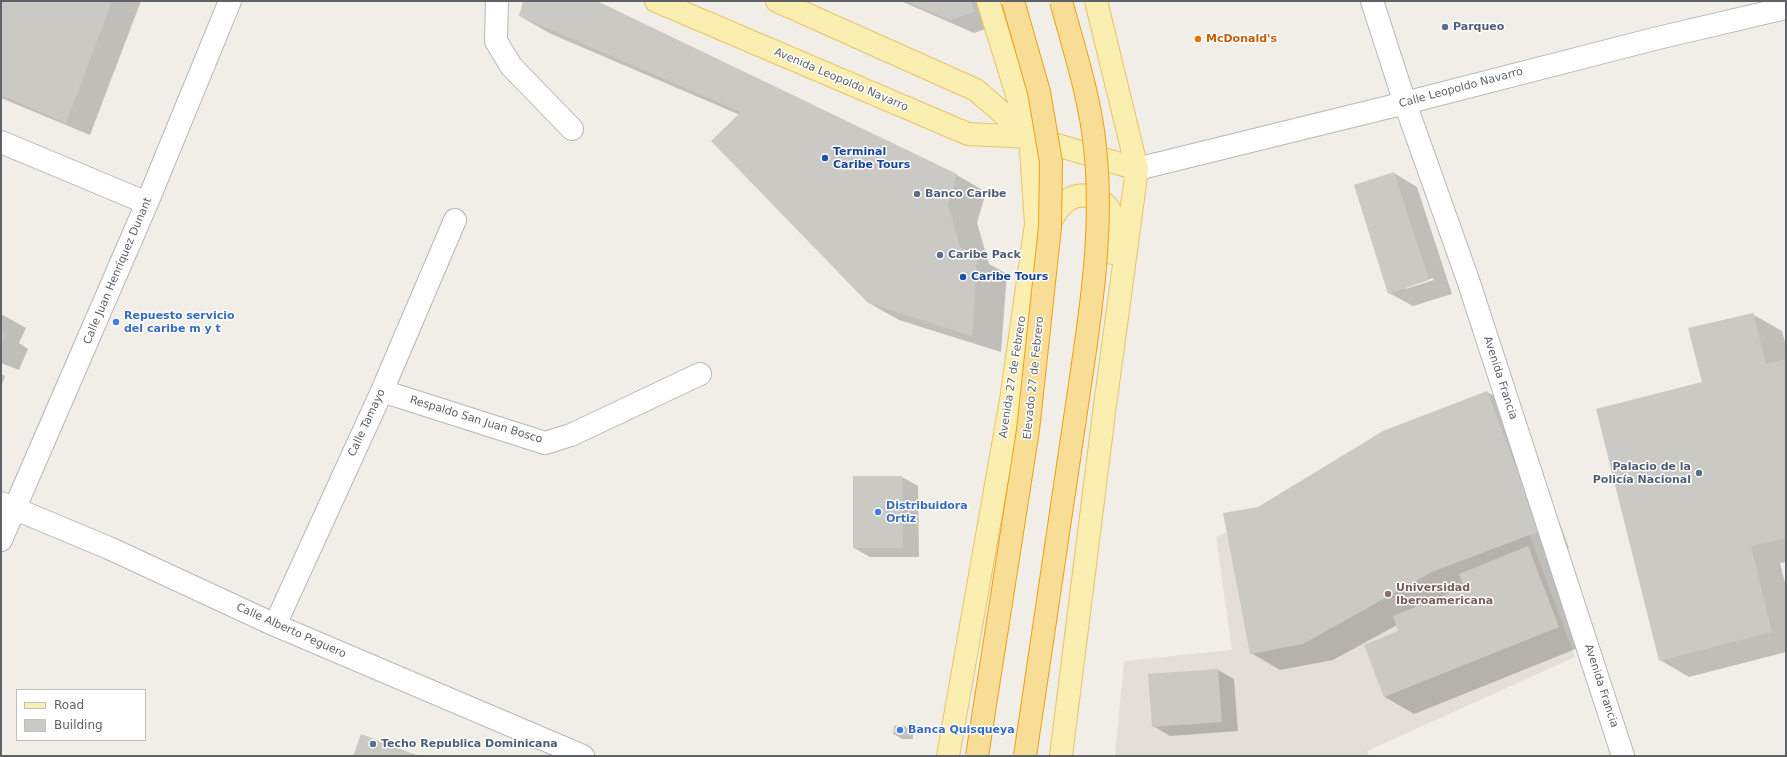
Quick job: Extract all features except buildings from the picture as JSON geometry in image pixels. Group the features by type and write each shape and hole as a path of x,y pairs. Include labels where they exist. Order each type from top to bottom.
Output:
{"highway":[{"name":"Elevado 27 de Febrero","path":"977,756 1028,430 1050,227 1051,162 1038,92 1013,1"},
{"path":"1025,756 1090,310 1097,233 1098,184 1095,145 1084,87 1061,1"}],"main road":[{"name":"Avenida Leopoldo Navarro","path":"656,1 968,134 1030,137 1137,169"},
{"name":"Avenida Leopoldo Navarro","path":"777,1 976,90 1030,137"},
{"name":"Avenida 27 de Febrero","path":"948,756 1011,400 1036,224 1030,137 988,1"},
{"path":"1061,756 1104,414 1137,169 1096,1"},
{"path":"1011,400 1026,369 1047,229 1056,212 1063,203 1077,196 1088,196 1102,201 1110,210 1115,233 1099,380 1104,414"}],"street":[{"name":"Calle Juan Henríquez Dunant","path":"1,540 8,506 147,204 230,1"},
{"path":"497,1 496,41 511,66 572,129"},
{"name":"Avenida Francia","path":"1372,1 1405,103 1468,280 1623,756"},
{"name":"Calle Leopoldo Navarro","path":"1137,169 1405,103 1658,38 1786,8"},
{"path":"1,142 147,204"},
{"name":"Calle Tamayo","path":"275,625 382,391 455,220"},
{"name":"Respaldo San Juan Bosco","path":"382,391 545,443 571,435 700,374"},
{"name":"Calle Alberto Peguero","path":"8,506 109,548 275,625 583,756"}],"shaded area":[{"name":"Universidad Iberoamericana","path":"1488,423 1575,657 1367,751 1369,756 1115,756 1124,661 1232,650 1216,537 1306,497"}],"place":[{"name":"Parqueo","path":"1445,27"},
{"name":"McDonald's","path":"1198,39"},
{"name":"Terminal Caribe Tours","path":"825,158"},
{"name":"Banco Caribe","path":"917,194"},
{"name":"Caribe Pack","path":"940,255"},
{"name":"Caribe Tours","path":"963,277"},
{"name":"Repuesto servicio del caribe m y t","path":"116,322"},
{"name":"Palacio de la Policía Nacional","path":"1699,473"},
{"name":"Distribuidora Ortiz","path":"878,512"},
{"name":"Universidad Iberoamericana","path":"1388,594"},
{"name":"Banca Quisqueya","path":"900,730"},
{"name":"Techo Republica Dominicana","path":"373,744"}]}
